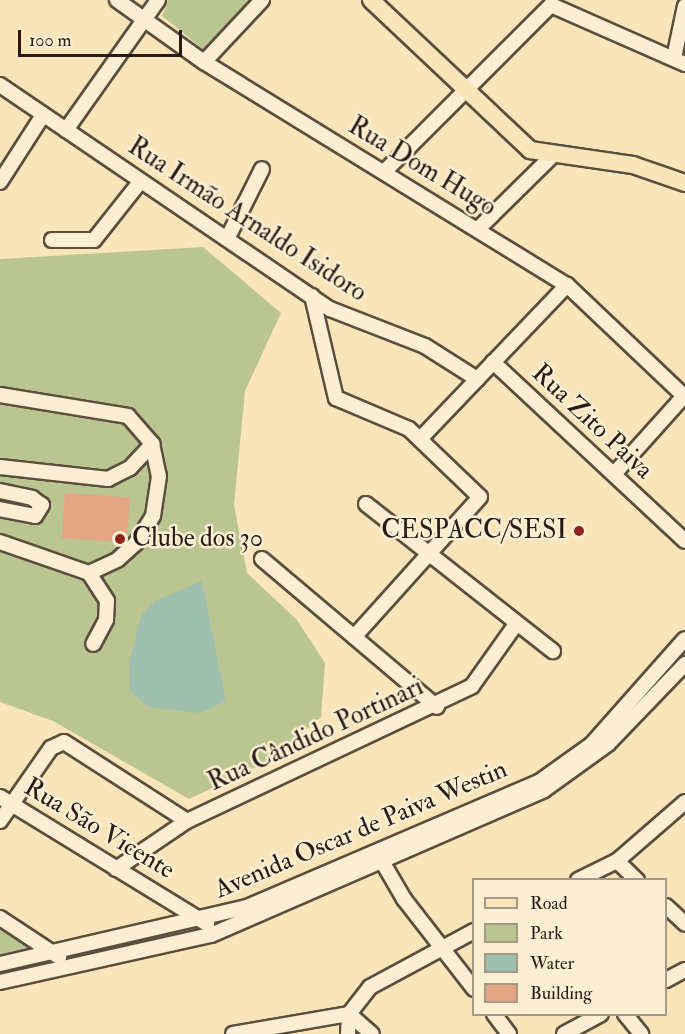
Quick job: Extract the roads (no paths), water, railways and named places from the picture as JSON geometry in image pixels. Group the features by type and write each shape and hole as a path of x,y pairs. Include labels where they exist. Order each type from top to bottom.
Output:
{"main road":[{"path":"371,0 524,145 551,157 633,165 685,183"}],"street":[{"name":"Rua Dom Hugo","path":"117,0 204,62 567,285 685,397"},
{"path":"66,130 142,19 158,0"},
{"path":"204,62 262,0"},
{"path":"384,172 551,5 679,61 685,6"},
{"name":"Rua Irmão Arnaldo Isidoro","path":"0,85 140,182 312,296 350,318 425,346 477,379"},
{"path":"0,182 43,115"},
{"path":"478,229 551,157"},
{"path":"227,239 262,169"},
{"path":"52,240 94,240 140,182"},
{"path":"420,439 567,285"},
{"path":"312,296 336,398 388,417 420,439 480,497 431,556 354,637"},
{"name":"Rua Zito Paiva","path":"493,362 685,541"},
{"path":"0,395 128,416 152,444 159,476 153,516 117,560 89,573"},
{"path":"614,474 685,397"},
{"path":"0,467 88,481 108,479 130,468 152,444"},
{"path":"0,491 32,498 42,506 35,516 0,509"},
{"path":"366,504 553,651"},
{"path":"0,542 89,573 107,601 106,620 93,644"},
{"path":"262,559 437,707"},
{"name":"Rua Cândido Portinari","path":"116,869 187,821 437,707 472,686 516,624"},
{"name":"Avenida Oscar de Paiva Westin","path":"541,786 592,744 682,649"},
{"name":"Avenida Oscar de Paiva Westin","path":"0,982 211,935 541,786 608,744 685,664"},
{"path":"0,821 6,800 51,748 64,742 187,821"},
{"name":"Rua São Vicente","path":"6,800 116,869 205,920"},
{"path":"580,878 617,861 685,802"},
{"path":"380,858 440,946 472,986"},
{"name":"Avenida Oscar de Paiva Westin","path":"0,964 205,920 380,858"},
{"path":"617,861 637,878"},
{"path":"667,907 685,924"},
{"path":"0,918 57,952 62,968"},
{"path":"205,920 211,935"},
{"path":"348,1034 349,1014 370,987 440,946 472,931"},
{"path":"667,979 685,970"},
{"path":"242,1033 349,1014"},
{"path":"349,1014 372,1034"},
{"path":"496,1016 509,1034"},
{"path":"564,1034 597,1016"},
{"path":"627,1016 641,1034"}],"water":[{"path":"202,581 226,701 200,713 148,707 130,691 129,664 141,616 155,601"}],"place":[{"name":"CESPACC/SESI","path":"579,531"},
{"name":"Clube dos 30","path":"120,539"}]}
